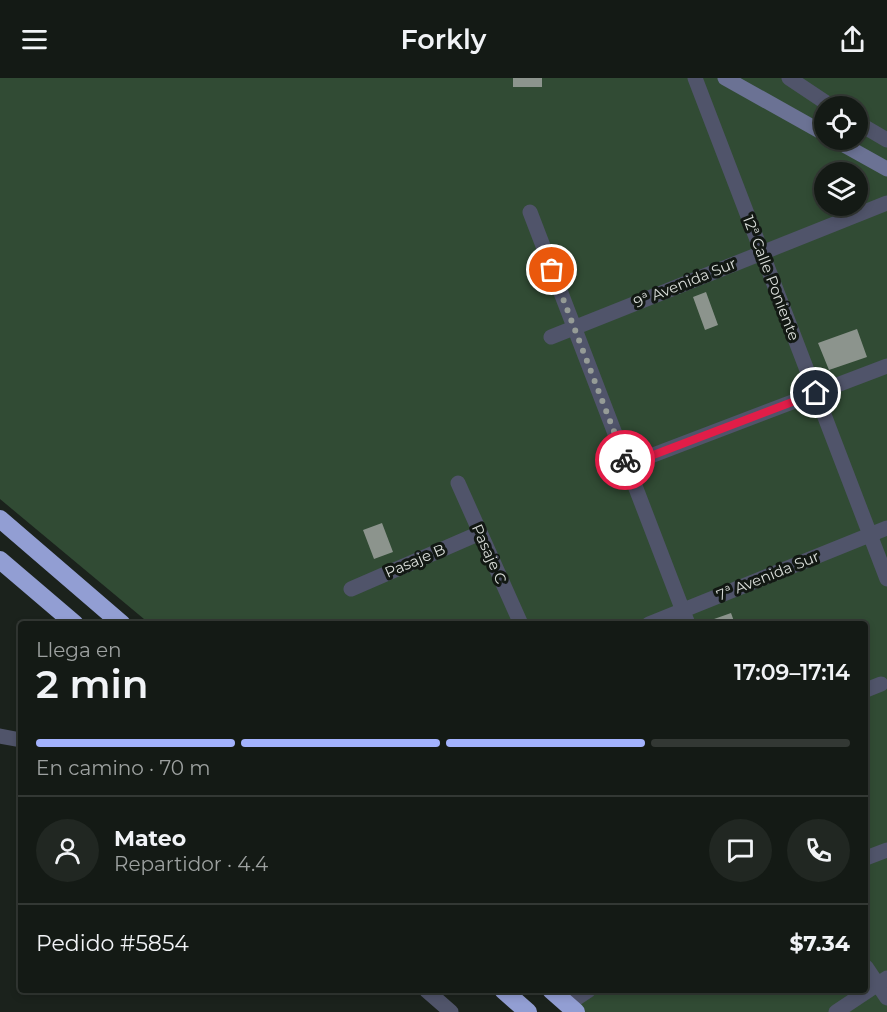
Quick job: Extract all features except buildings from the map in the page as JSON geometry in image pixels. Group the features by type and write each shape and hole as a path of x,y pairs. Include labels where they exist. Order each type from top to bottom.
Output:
{"highway":[{"path":"0,519 119,621"},
{"path":"0,560 71,621"},
{"path":"506,993 528,1012"},
{"path":"554,993 572,1008"}],"street":[{"name":"12ª Calle Poniente","path":"695,78 887,579"},
{"path":"725,78 814,128"},
{"path":"789,78 816,96"},
{"path":"868,129 887,140"},
{"path":"854,150 887,168"},
{"name":"9ª Avenida Sur","path":"551,337 887,203"},
{"path":"530,212 686,617"},
{"path":"627,465 887,366"},
{"name":"Pasaje C","path":"458,483 520,621"},
{"name":"7ª Avenida Sur","path":"665,621 686,617 887,528"},
{"name":"Pasaje B","path":"351,589 480,534"},
{"path":"868,689 881,684"},
{"path":"0,735 18,739"},
{"path":"868,857 887,850"},
{"path":"868,969 882,981 887,998"},
{"path":"868,990 882,981"},
{"path":"429,993 451,1012"},
{"path":"572,1008 586,993"},
{"path":"836,1012 864,993"}],"green space":[{"path":"0,78 887,78 887,1012 575,1012 554,993 868,993 868,621 146,621 0,499"}],"way so far":[{"path":"552,270 625,460"}],"route":[{"path":"625,460 627,465 816,393"}]}
